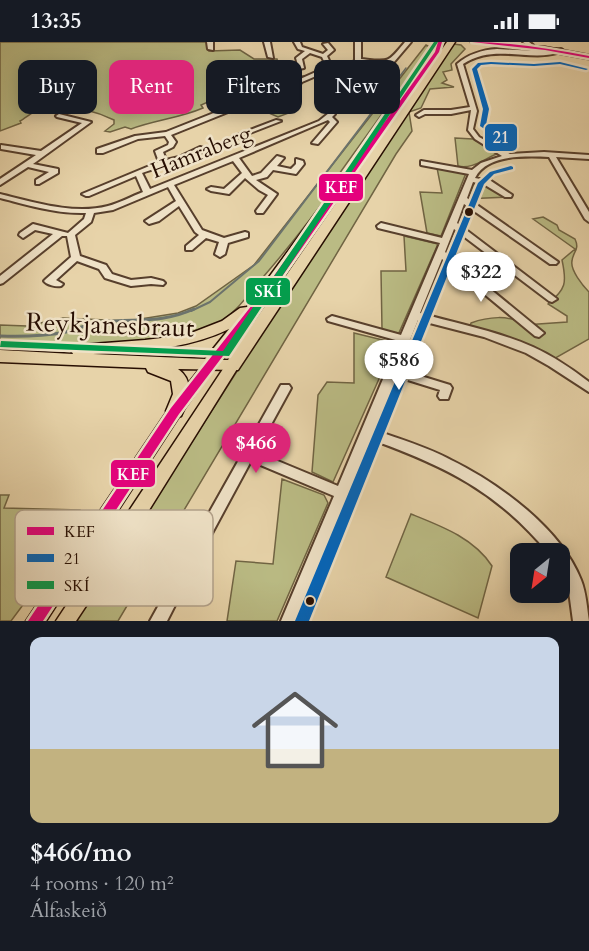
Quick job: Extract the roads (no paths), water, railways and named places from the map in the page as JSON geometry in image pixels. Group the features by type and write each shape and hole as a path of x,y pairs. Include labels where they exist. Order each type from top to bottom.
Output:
{"highway":[{"name":"Reykjanesbraut","path":"214,359 266,293 437,52 440,42"},
{"path":"235,362 451,42"},
{"path":"79,350 166,344 196,338 212,333 237,319 266,293"},
{"name":"Reykjanesbraut","path":"0,347 79,350 235,362"},
{"name":"Reykjanesbraut","path":"0,356 109,361 214,359"},
{"path":"109,361 159,369 174,374 183,392 175,411"}],"main road":[{"path":"474,42 544,51 561,50"},
{"path":"492,42 528,44 589,56"},
{"path":"109,510 175,411 214,359"},
{"path":"140,510 235,362"},
{"path":"35,621 45,606"},
{"path":"65,621 75,606"}],"street":[{"path":"267,42 271,57"},
{"path":"297,42 300,48 324,56 326,60"},
{"path":"358,42 358,60"},
{"path":"393,60 408,42"},
{"path":"324,56 331,50 326,44"},
{"path":"508,156 471,132 473,108 460,67 470,56 478,52 544,51"},
{"path":"299,60 308,52"},
{"path":"419,115 424,112 451,112 473,108"},
{"path":"100,151 137,137 167,134 216,114"},
{"path":"316,143 334,122 329,117 331,114"},
{"path":"2,180 28,165 44,154 44,151 88,122 59,116"},
{"name":"Hamraberg","path":"4,197 69,211 90,212 110,208 329,117"},
{"path":"235,137 278,121"},
{"path":"264,126 277,140"},
{"path":"163,163 159,151 171,146 173,142 167,134"},
{"path":"15,148 25,142"},
{"path":"4,147 44,154"},
{"path":"86,194 138,172 181,159 203,149"},
{"path":"290,621 471,176 486,162 508,156 589,157"},
{"path":"552,156 589,219"},
{"path":"235,158 245,174 253,178 259,188 274,195 261,211"},
{"path":"253,178 264,175 280,158"},
{"path":"271,167 293,172 300,161"},
{"path":"424,163 471,176 508,195"},
{"path":"28,165 55,171 39,182"},
{"path":"138,172 148,194"},
{"path":"211,189 226,192 245,174"},
{"path":"170,184 199,232 224,241 244,235"},
{"path":"0,204 4,197"},
{"path":"462,199 553,262"},
{"path":"149,221 156,219 180,202"},
{"path":"23,235 33,227 59,234 71,234 88,220 90,212"},
{"path":"452,223 552,299"},
{"path":"381,226 442,247 539,333"},
{"path":"0,281 59,234"},
{"path":"71,234 76,258"},
{"path":"189,248 204,235"},
{"path":"220,254 224,241"},
{"path":"76,258 103,267 108,276 131,283 151,281 160,283"},
{"path":"58,284 49,281 76,258"},
{"path":"414,315 522,347 549,360 587,385"},
{"path":"332,319 404,339"},
{"path":"391,371 446,388 444,396"},
{"path":"213,519 285,388"},
{"path":"366,432 447,463 469,476 526,518 549,543"},
{"path":"249,455 341,493"},
{"path":"570,575 574,583 581,621"},
{"path":"158,621 166,606"}],"waterway":[{"path":"400,76 406,68"},
{"path":"191,311 210,302 259,261 371,114"},
{"path":"0,336 33,336 66,332 98,323 159,319 194,309"}]}
